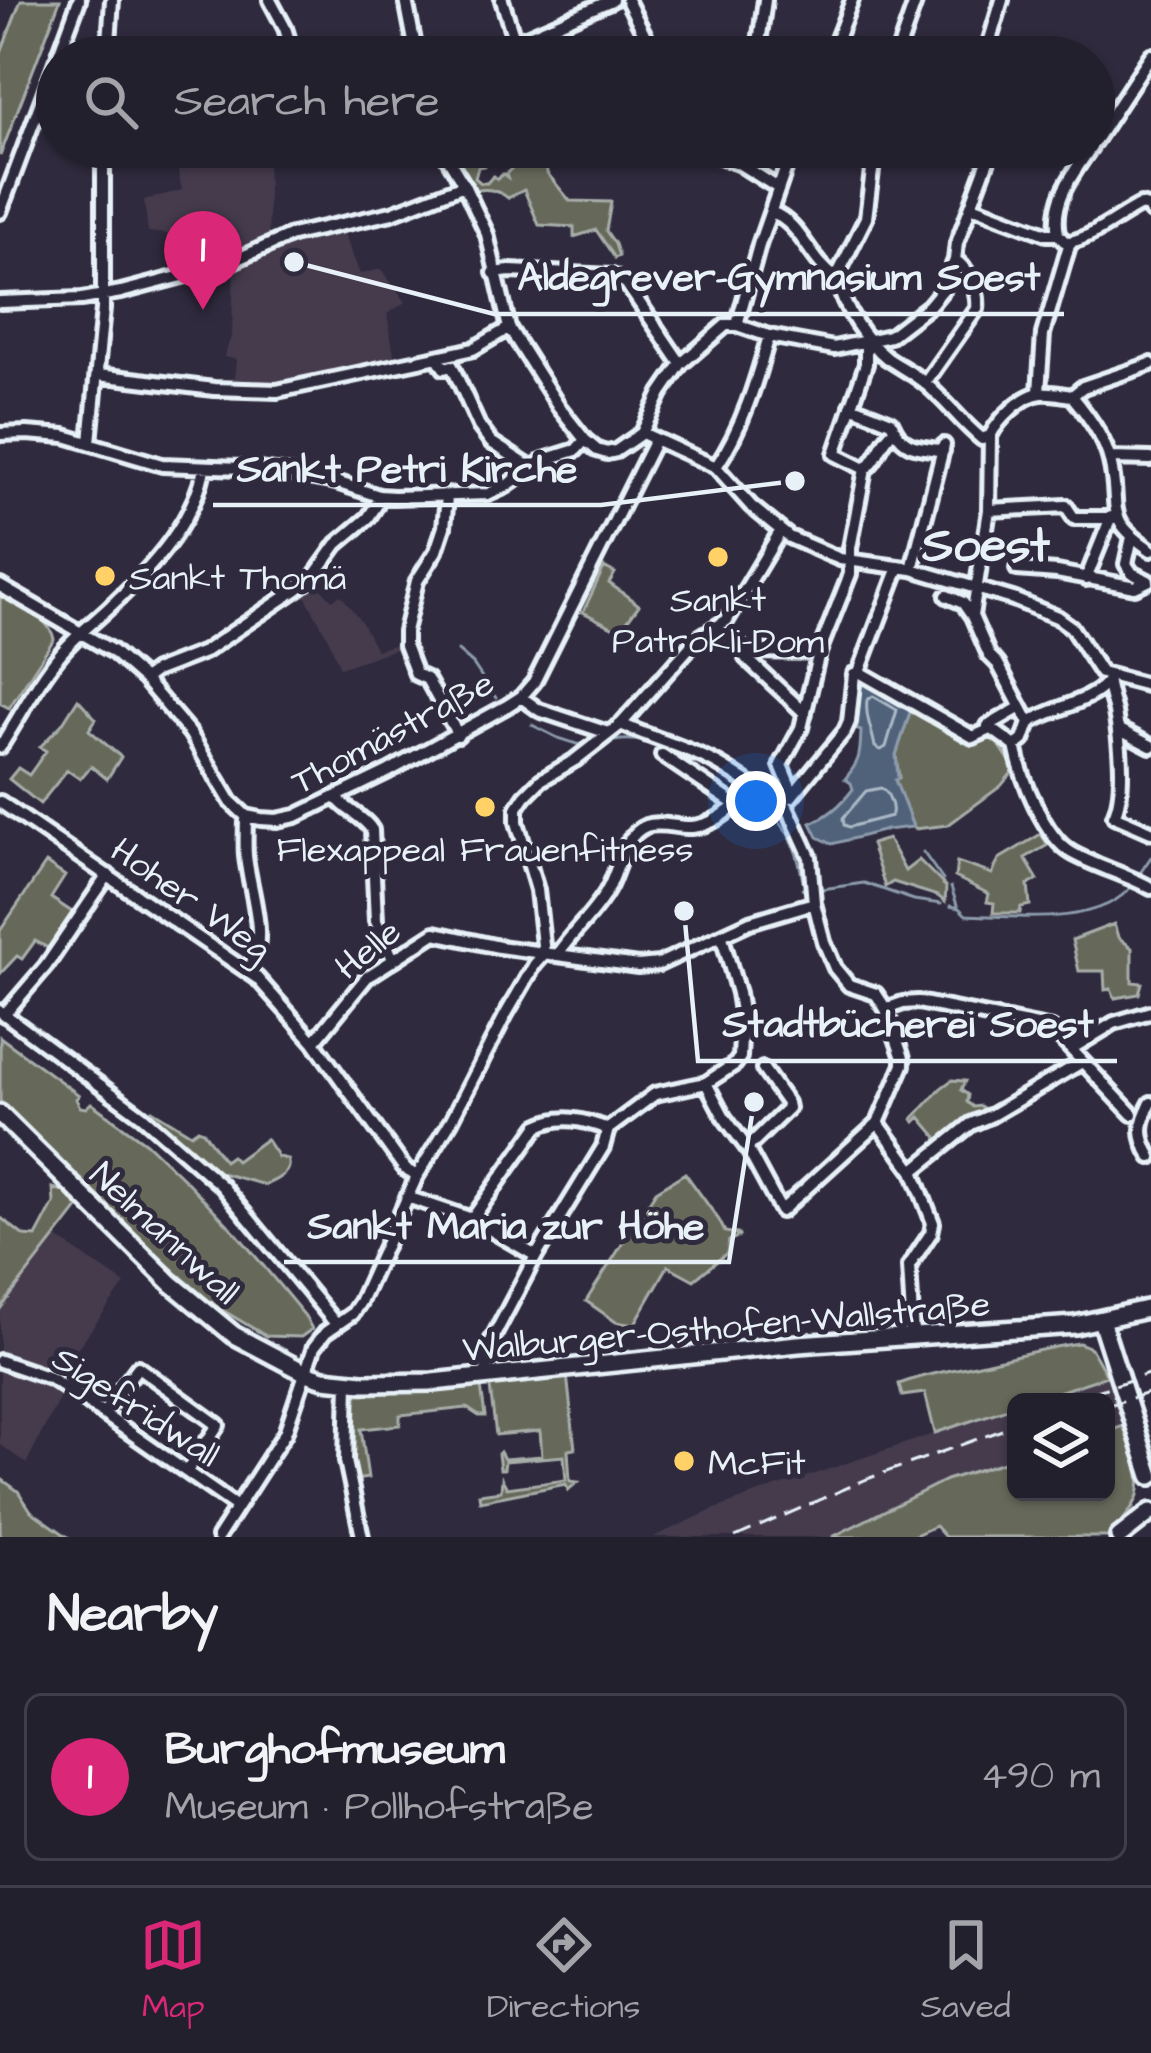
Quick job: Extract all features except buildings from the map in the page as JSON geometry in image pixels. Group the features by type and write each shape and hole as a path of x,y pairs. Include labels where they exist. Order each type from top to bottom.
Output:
{"street":[{"path":"65,36 79,0"},
{"path":"109,36 112,0"},
{"path":"270,0 287,36"},
{"path":"406,0 413,36"},
{"path":"502,0 513,36"},
{"path":"529,36 612,0"},
{"path":"627,0 645,36"},
{"path":"761,36 765,0"},
{"path":"838,36 852,0"},
{"path":"903,36 916,0"},
{"path":"991,36 1002,0"},
{"path":"1115,112 1151,56"},
{"path":"1118,108 1128,124"},
{"path":"0,212 36,115"},
{"path":"90,442 103,295 104,168"},
{"path":"454,168 487,234 509,328 559,407 585,440 607,453 625,447 642,433 681,364 726,325 835,348 890,336 944,288 986,168"},
{"path":"746,168 778,188"},
{"path":"736,325 786,168"},
{"path":"872,168 866,218 836,278 839,289 866,339 926,383 982,439 990,436"},
{"path":"1077,168 1063,189 1055,215 1064,241 1096,233 1141,205 1150,209"},
{"path":"0,302 103,295 224,265 292,235 392,213 464,185"},
{"path":"972,206 1046,234 1058,233"},
{"path":"771,212 790,222 825,271 836,278"},
{"path":"1039,392 1043,334 1070,242"},
{"path":"926,383 977,309 973,284 955,260"},
{"path":"494,273 612,276 626,284 681,364"},
{"path":"98,375 214,389 277,391 438,358 444,368 509,328"},
{"path":"716,467 757,384 769,336"},
{"path":"865,469 835,454 866,364 866,339"},
{"path":"454,360 479,426 491,442 531,468"},
{"path":"1072,396 1110,376 1151,364"},
{"path":"971,616 989,510 990,436 1016,407 1039,392 1072,396 1086,412 1110,458 1115,514 1122,527 1151,550"},
{"path":"851,406 891,422 908,446 944,448 905,568 860,672"},
{"path":"865,469 895,430"},
{"path":"0,434 38,433 90,442 140,460 303,476 379,496 447,497 488,494 544,460 576,450 585,440"},
{"path":"642,433 716,467 780,532 840,559 905,568 949,589 971,616 1029,723"},
{"name":"Thomästraße","path":"246,816 277,820 296,816 458,735 521,697 534,682 656,440"},
{"path":"1110,458 1151,459"},
{"path":"0,747 61,653 164,551 182,524 205,469"},
{"path":"706,1083 781,1211 878,1123 903,1065 886,1009 876,994 849,985 835,968 814,903 810,857 782,765 801,728 819,652 850,574 865,469"},
{"path":"144,680 204,652 314,576 337,544 368,518 379,496"},
{"path":"447,497 444,527 436,551 417,580 405,632 416,674 428,680 458,735"},
{"path":"989,510 1066,506 1075,518 1115,514"},
{"path":"1086,579 1115,514"},
{"path":"551,954 517,808 541,780 621,724 697,640 728,620 780,532"},
{"path":"1132,537 1126,564 1132,573 1150,581"},
{"path":"1017,569 1136,587 1150,581"},
{"path":"0,586 112,651 144,680 190,733 231,802 246,816 246,855 259,927 254,963 248,970"},
{"path":"949,589 976,588 1013,599 1057,616 1070,627 1107,679 1111,693 1118,729 1121,802 1114,816 1151,832"},
{"path":"717,629 746,651 819,652"},
{"path":"746,651 746,658 805,713"},
{"path":"790,800 845,731 854,674 866,673 973,737 991,729"},
{"path":"1107,679 1151,686"},
{"path":"1015,746 1023,740 1029,723 1045,712 1100,692 1107,679"},
{"path":"521,697 539,710 608,733"},
{"path":"1019,708 988,726 1015,746 1021,775 1060,842 1070,852 1151,887"},
{"path":"621,724 697,753 755,789 790,800"},
{"path":"1118,729 1151,746"},
{"path":"662,755 736,805"},
{"path":"218,1537 285,1432 314,1347 360,1302 407,1197 535,964 551,954 608,890 624,850 642,827 709,824 755,789"},
{"path":"336,796 343,808 372,830 376,922 393,959"},
{"name":"Hoher Weg","path":"0,802 248,970 314,1042 405,1168 418,1176"},
{"path":"108,875 46,965 2,1013 142,1116 222,1186 331,1328"},
{"name":"Helle","path":"314,1042 367,977 435,933 638,966 659,964 750,922 814,903"},
{"path":"486,1376 487,1348 603,1147 608,1129 656,1094 706,1083 740,1057 739,993 722,937"},
{"path":"886,1009 918,1002 1052,1030 1132,1114"},
{"path":"1071,1048 1114,1023 1151,1012"},
{"path":"913,1171 970,1124 1082,1062"},
{"path":"747,1148 788,1108 763,1069"},
{"path":"1151,1103 1141,1132 1151,1157"},
{"name":"Nelmannwall","path":"0,1114 196,1306 234,1335 306,1372"},
{"path":"472,1219 538,1126 554,1118 608,1129"},
{"path":"878,1123 913,1171 933,1223 909,1265 913,1336"},
{"path":"407,1197 472,1219 536,1256"},
{"name":"Walburger-Osthofen-Wallstraße","path":"306,1372 348,1382 433,1382 775,1346 1051,1327 1151,1308"},
{"path":"1101,1320 1151,1476"},
{"name":"Sigefridwall","path":"0,1361 50,1378 237,1507"},
{"path":"104,1412 138,1367 218,1426 187,1471"},
{"path":"348,1382 346,1461 362,1537"},
{"path":"1120,1537 1151,1512"}],"shaded area":[{"path":"177,168 267,168 269,252 298,240 343,231 360,274 381,269 406,302 387,314 395,360 275,383 234,380 236,359 224,357 232,334 234,255 178,270 167,234 148,232 144,200 182,190"},
{"path":"315,581 332,600 341,595 376,650 400,643 401,647 340,668 303,592"},
{"path":"56,1237 125,1284 50,1385 62,1393 26,1464 0,1444 0,1309"},
{"path":"1107,1376 1113,1393 1055,1393"},
{"path":"1115,1400 1124,1426 1115,1429"},
{"path":"1007,1409 1007,1461 946,1480 832,1537 653,1537 764,1491"}],"green space":[{"path":"21,0 60,0 46,36 36,36 36,62 0,156 0,55"},
{"path":"455,168 478,168 475,178 487,183 493,176 507,177 512,168 547,168 570,201 611,202 606,231 619,256 615,258 596,230 574,237 574,227 539,225 524,190 508,198 488,190 468,194"},
{"path":"604,567 615,573 609,583 639,605 620,631 583,612"},
{"path":"0,596 40,619 54,639 9,708 0,703"},
{"path":"78,699 96,719 89,730 121,757 107,779 91,766 80,779 67,770 40,804 9,779 18,768 29,775 46,751 40,747"},
{"path":"913,703 975,743 991,732 1015,769 1001,786 948,825 914,829 895,780 899,778 896,755"},
{"path":"1041,834 1048,845 1025,858 1038,880 1028,885 1030,905 1021,907 1020,913 993,913 994,903 987,902 989,894 955,877 957,862 992,874 999,859"},
{"path":"888,839 905,871 919,860 946,887 945,902 893,882 885,887 871,844"},
{"path":"46,863 65,876 51,898 75,914 50,949 35,941 22,959 17,956 0,974 0,931"},
{"path":"1114,924 1118,937 1132,948 1132,982 1142,983 1139,994 1115,998 1111,989 1105,990 1104,971 1079,971 1072,940"},
{"path":"0,1037 79,1095 80,1107 91,1103 146,1143 237,1234 312,1329 301,1337 266,1336 214,1305 166,1264 0,1101"},
{"path":"952,1080 965,1081 961,1090 968,1095 967,1102 990,1112 941,1142 920,1117 913,1119"},
{"path":"152,1110 191,1134 203,1131 224,1161 231,1156 236,1161 266,1139 278,1157 287,1159 288,1168 265,1185 217,1172 148,1114"},
{"path":"685,1173 725,1232 739,1236 729,1241 727,1253 694,1280 668,1266 634,1325 616,1322 586,1301 656,1191"},
{"path":"53,1188 79,1207 0,1309 0,1217 24,1236 36,1237 54,1203"},
{"path":"1079,1343 1091,1348 1107,1376 1055,1393 1007,1393 1007,1409 935,1433 925,1393 902,1396 899,1384 913,1379"},
{"path":"567,1374 575,1449 568,1450 570,1481 578,1482 568,1490 566,1484 480,1501 479,1494 501,1491 502,1479 507,1488 566,1480 564,1456 505,1461 500,1469 500,1452 504,1459 542,1456 540,1431 496,1435 490,1388 492,1383"},
{"path":"477,1383 485,1416 467,1408 400,1415 400,1425 361,1429 368,1478 355,1480 350,1462 352,1394"},
{"path":"1124,1426 1139,1487 1133,1506 1110,1537 945,1537 935,1526 911,1537 832,1537 946,1480 1007,1461 1007,1501 1115,1501 1115,1429"},
{"path":"0,1478 18,1491 31,1511 68,1537 0,1537"}],"water":[{"path":"865,679 913,703 896,755 895,780 913,827 832,844 818,837 811,823 835,809 853,789 845,779 860,751 861,731 852,728 856,687"}],"waterway":[{"path":"458,651 496,698"},
{"path":"532,725 580,745"},
{"path":"601,745 630,740 675,751"},
{"path":"683,754 741,790"},
{"path":"752,801 773,815 788,834 803,881"},
{"path":"923,852 943,880"},
{"path":"1138,876 1151,857"},
{"path":"822,889 864,883 941,904"},
{"path":"950,906 966,915 1056,916 1101,907 1133,884"},
{"path":"951,887 958,908"},
{"path":"802,889 806,892"}],"railway":[{"path":"1091,1393 1151,1373"},
{"path":"1115,1403 1151,1392"},
{"path":"735,1537 867,1479 1007,1428"}],"place":[{"name":"Aldegrever-Gymnasium Soest","path":"294,262"},
{"name":"Burghofmuseum","path":"203,310"},
{"name":"Sankt Petri Kirche","path":"795,481"},
{"name":"Sankt Patrokli-Dom","path":"718,557"},
{"name":"Sankt Thomä","path":"105,576"},
{"name":"Flexappeal Frauenfitness","path":"485,807"},
{"name":"Stadtbücherei Soest","path":"684,911"},
{"name":"Sankt Maria zur Höhe","path":"754,1102"},
{"name":"McFit","path":"684,1461"}],"district":[{"name":"Soest","path":"986,544"}]}
